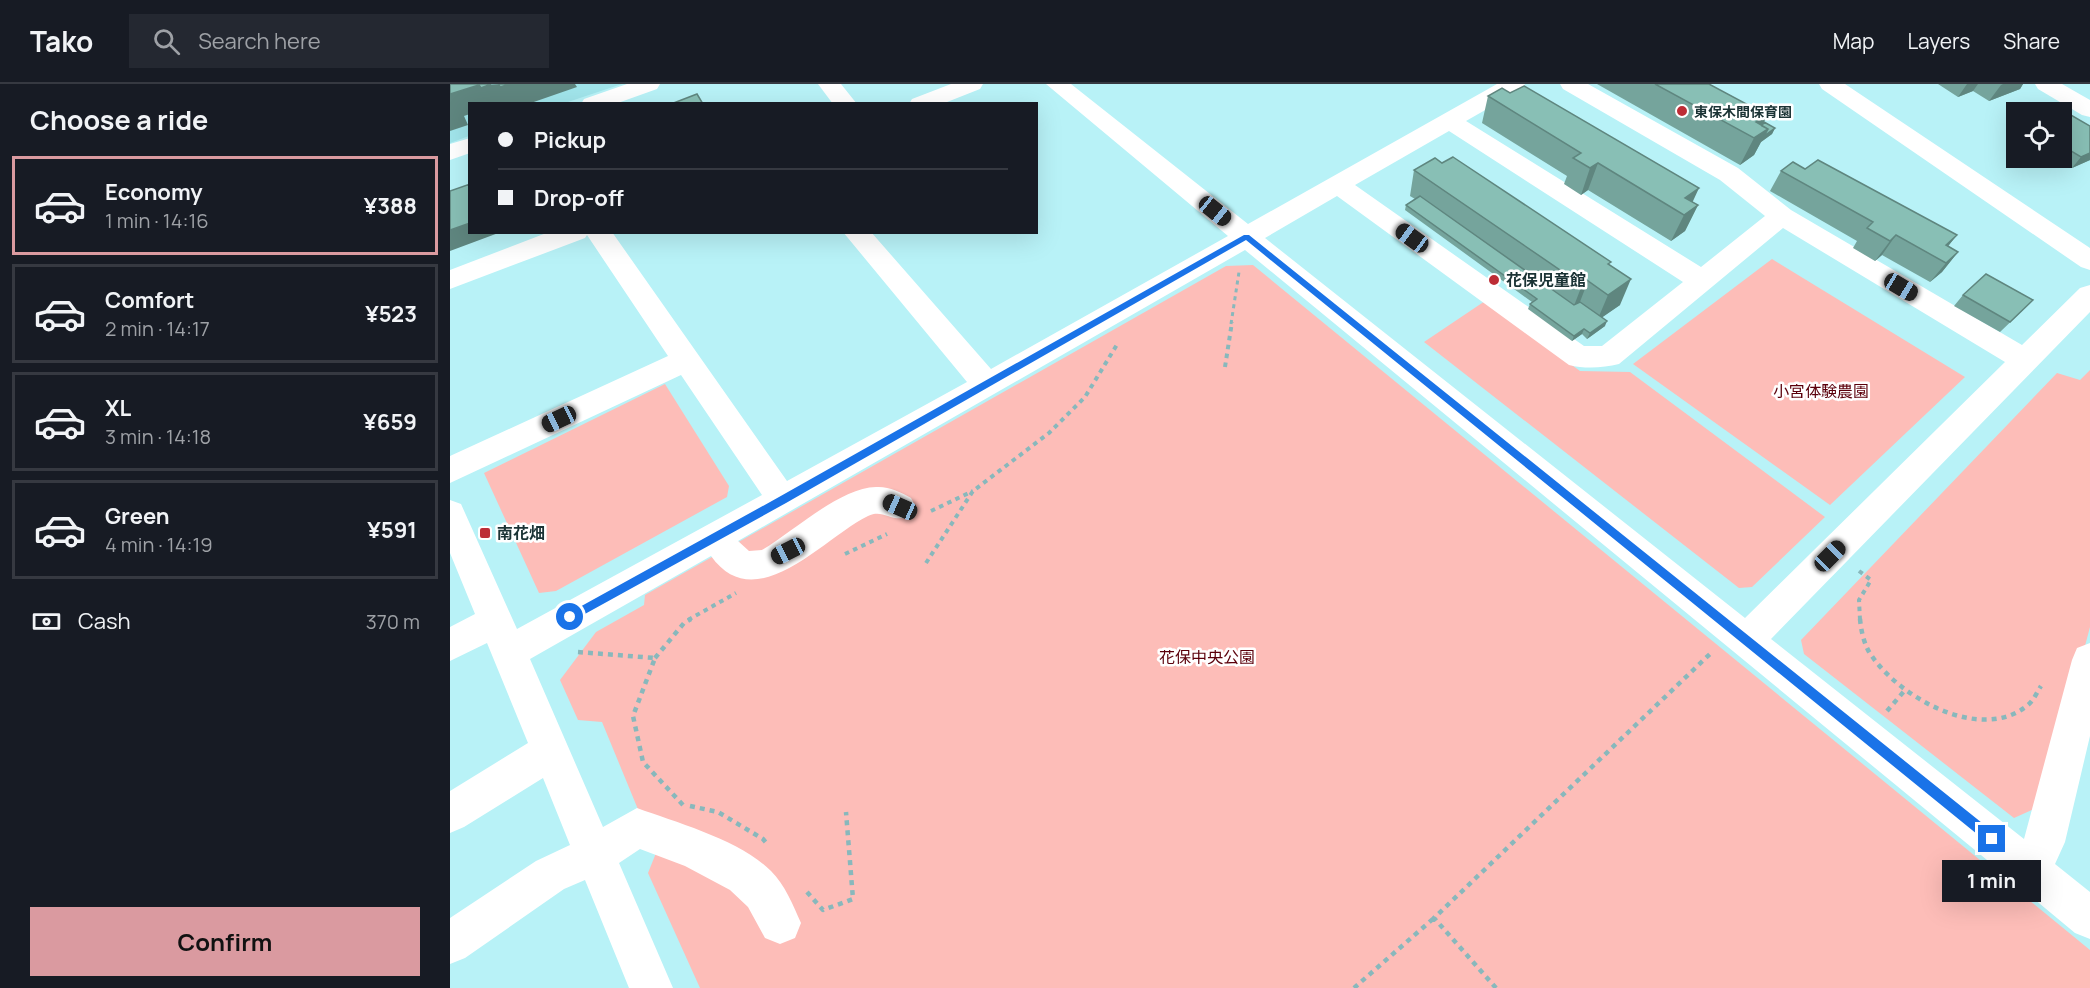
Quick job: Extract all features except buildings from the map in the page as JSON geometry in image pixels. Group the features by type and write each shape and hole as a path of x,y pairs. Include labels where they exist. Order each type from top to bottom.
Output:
{"street":[{"path":"598,102 649,84"},
{"path":"829,84 844,102"},
{"path":"925,102 972,84"},
{"path":"1057,84 1247,237 1732,643 2090,918"},
{"path":"450,645 502,636 716,537 1514,84"},
{"path":"1571,84 1729,174 1782,216 2026,361"},
{"path":"1830,84 2090,261"},
{"path":"2046,84 2090,110"},
{"path":"1450,121 1702,281"},
{"path":"450,152 468,146"},
{"path":"1338,184 1579,357 1609,356 1782,216"},
{"path":"450,280 571,234"},
{"path":"599,234 783,500"},
{"path":"858,234 987,385"},
{"path":"1732,643 2026,361 2090,295"},
{"path":"450,470 687,360"},
{"path":"716,537 729,555 746,566 763,564 868,501 885,500 900,507"},
{"path":"450,514 651,988"},
{"path":"2029,869 2045,842 2088,674"},
{"path":"450,813 551,750"},
{"path":"450,943 550,875 595,855 637,828 671,840 724,864 754,883 768,901 780,923"}],"path":[{"path":"1225,367 1239,268"},
{"path":"926,563 974,491 1049,433 1084,397 1120,339"},
{"path":"1852,565 1871,580 1859,600 1860,625 1868,650 1889,675 1906,689 1951,716 1981,720 2008,716 2029,704 2041,686"},
{"path":"1354,988 1434,918 1732,643"},
{"path":"576,652 655,658 633,716 644,762 681,804 718,812 763,839 770,847"},
{"path":"1883,717 1906,689"},
{"path":"802,886 823,910 853,899 846,812"},
{"path":"1434,918 1496,988"}],"shaded area":[{"path":"450,84 622,84 568,102 468,102 468,136 450,143"}],"green space":[{"name":"小宮体験農園","path":"1772,259 1965,377 1830,505 1633,364"},
{"name":"花保中央公園","path":"1253,265 2090,950 2090,988 700,988 648,873 656,853 602,722 578,720 560,680 596,632 644,605 645,595 1226,266"},
{"path":"1485,301 1580,371 1630,372 1825,517 1752,587 1739,588 1424,342"},
{"path":"2090,370 2090,627 2043,805 2014,818 1804,654 1801,640 2057,373 2080,380"},
{"path":"665,384 729,486 727,497 556,591 539,593 484,473"}],"place":[{"name":"東保木間保育園","path":"1682,111"},
{"name":"花保児童館","path":"1494,280"},
{"name":"南花畑","path":"485,533"}],"route":[{"path":"570,617 783,500 1247,237 1992,839"}]}
